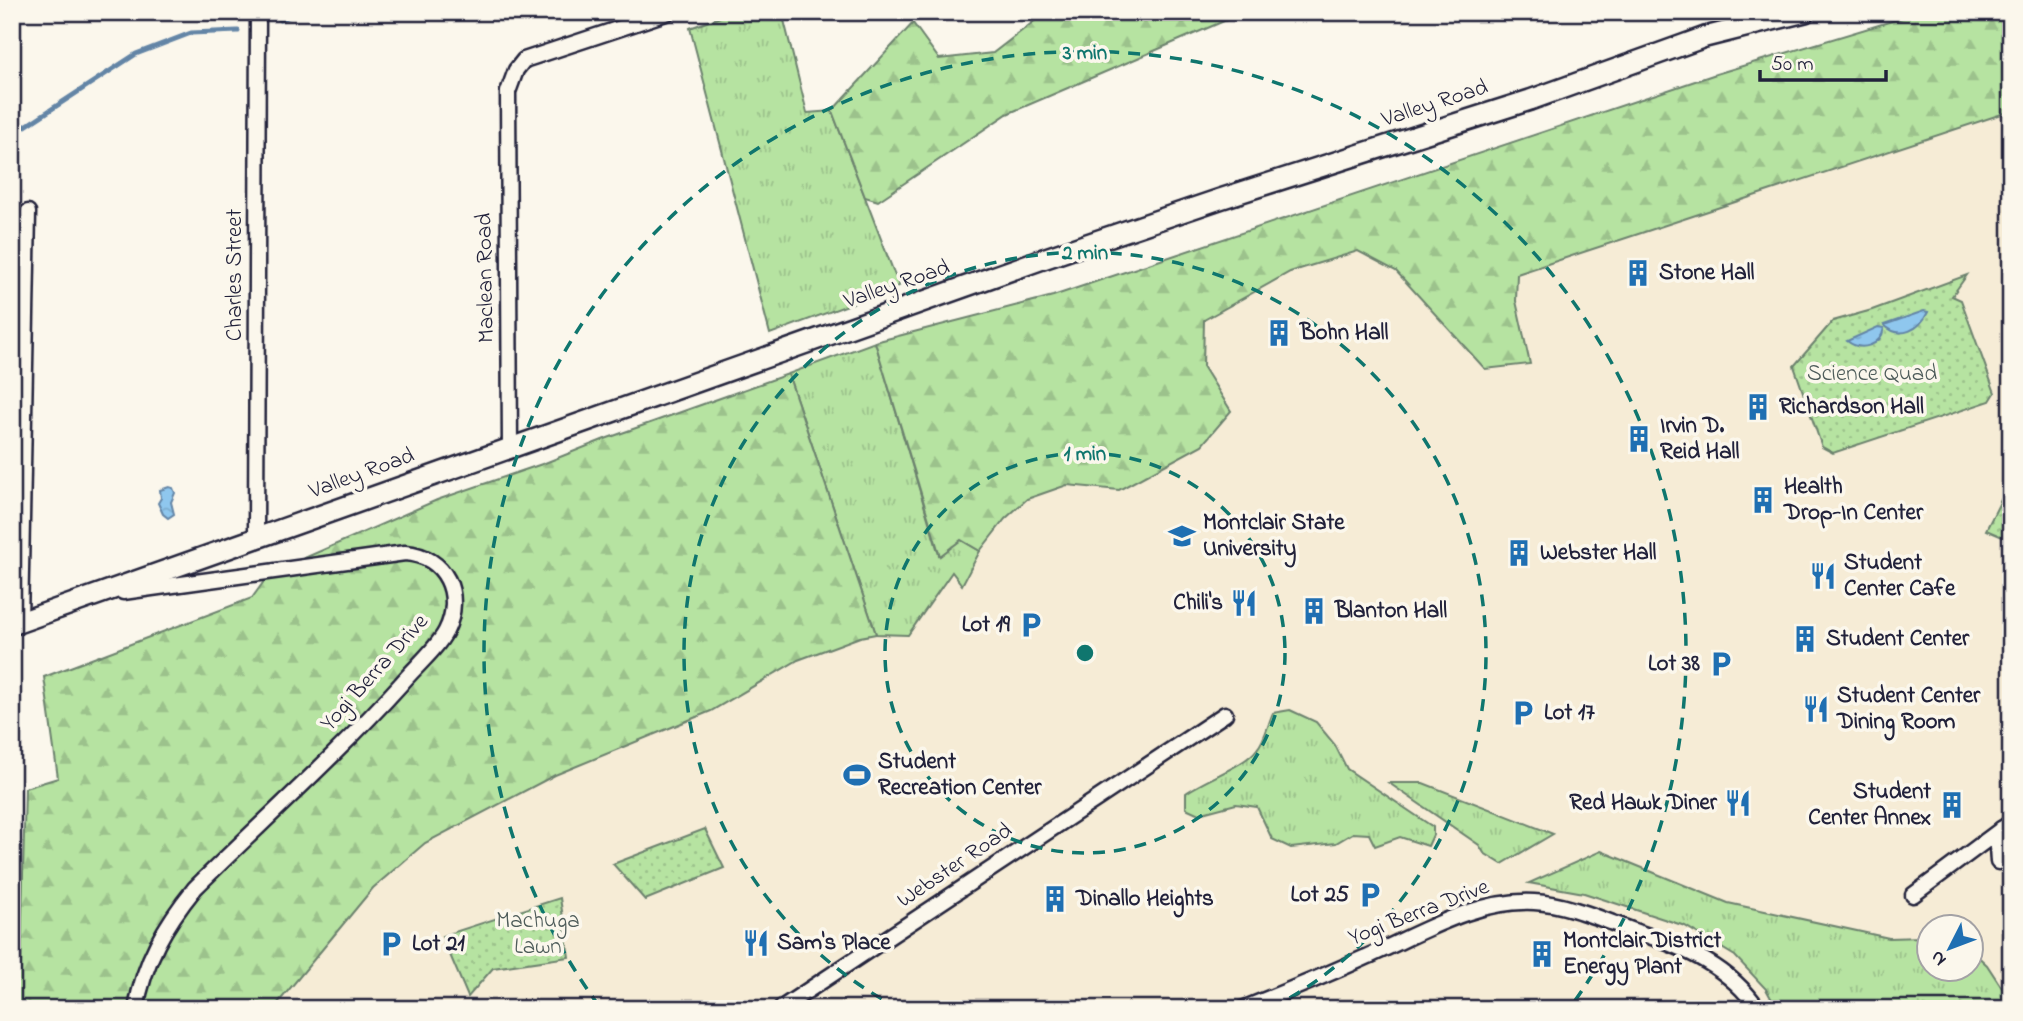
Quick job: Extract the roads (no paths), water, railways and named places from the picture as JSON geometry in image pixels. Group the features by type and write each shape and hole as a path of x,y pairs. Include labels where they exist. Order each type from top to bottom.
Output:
{"main road":[{"name":"Valley Road","path":"16,624 510,447 1220,199 1530,100 1705,37 1805,12"}],"street":[{"name":"Charles Street","path":"256,538 258,12"},
{"name":"Maclean Road","path":"510,447 510,80 524,60 669,12"},
{"path":"16,624 28,212"},
{"name":"Yogi Berra Drive","path":"94,596 405,553 428,558 446,576 454,594 454,606 443,637 379,708 195,888 180,907 155,945 136,1009"},
{"name":"Webster Road","path":"780,1009 1225,714"},
{"path":"1998,862 1997,846 2006,825"},
{"path":"1913,895 2006,825"},
{"name":"Yogi Berra Drive","path":"1242,1009 1435,926 1500,904 1535,902 1553,904 1599,919 1691,953 1717,967 1734,981 1758,1009"}],"water":[{"path":"1928,312 1925,318 1909,331 1897,332 1884,325"},
{"path":"1878,327 1884,328 1875,343 1858,346 1847,341"},
{"path":"173,488 175,493 171,502 174,514 168,518 158,503 161,498 160,490"}],"waterway":[{"path":"280,20 299,12"},
{"path":"12,135 136,54 191,33 238,31"}],"place":[{"name":"Stone Hall","path":"1638,273"},
{"name":"Bohn Hall","path":"1279,333"},
{"name":"Richardson Hall","path":"1758,407"},
{"name":"Irvin D. Reid Hall","path":"1639,439"},
{"name":"Health Drop-In Center","path":"1763,500"},
{"name":"Montclair State University","path":"1182,536"},
{"name":"Webster Hall","path":"1519,553"},
{"name":"Student Center Cafe","path":"1823,576"},
{"name":"Chili's","path":"1244,603"},
{"name":"Blanton Hall","path":"1314,611"},
{"name":"Lot 19","path":"1031,625"},
{"name":"Student Center","path":"1805,639"},
{"name":"Lot 38","path":"1721,664"},
{"name":"Student Center Dining Room","path":"1816,709"},
{"name":"Lot 17","path":"1523,713"},
{"name":"Student Recreation Center","path":"857,775"},
{"name":"Red Hawk Diner","path":"1738,803"},
{"name":"Student Center Annex","path":"1952,805"},
{"name":"Lot 25","path":"1370,895"},
{"name":"Dinallo Heights","path":"1055,899"},
{"name":"Sam's Place","path":"756,943"},
{"name":"Lot 21","path":"391,944"},
{"name":"Montclair District Energy Plant","path":"1542,954"}],"park label":[{"name":"Science Quad","path":"1872,374"},
{"name":"Machuga Lawn","path":"538,934"}]}
